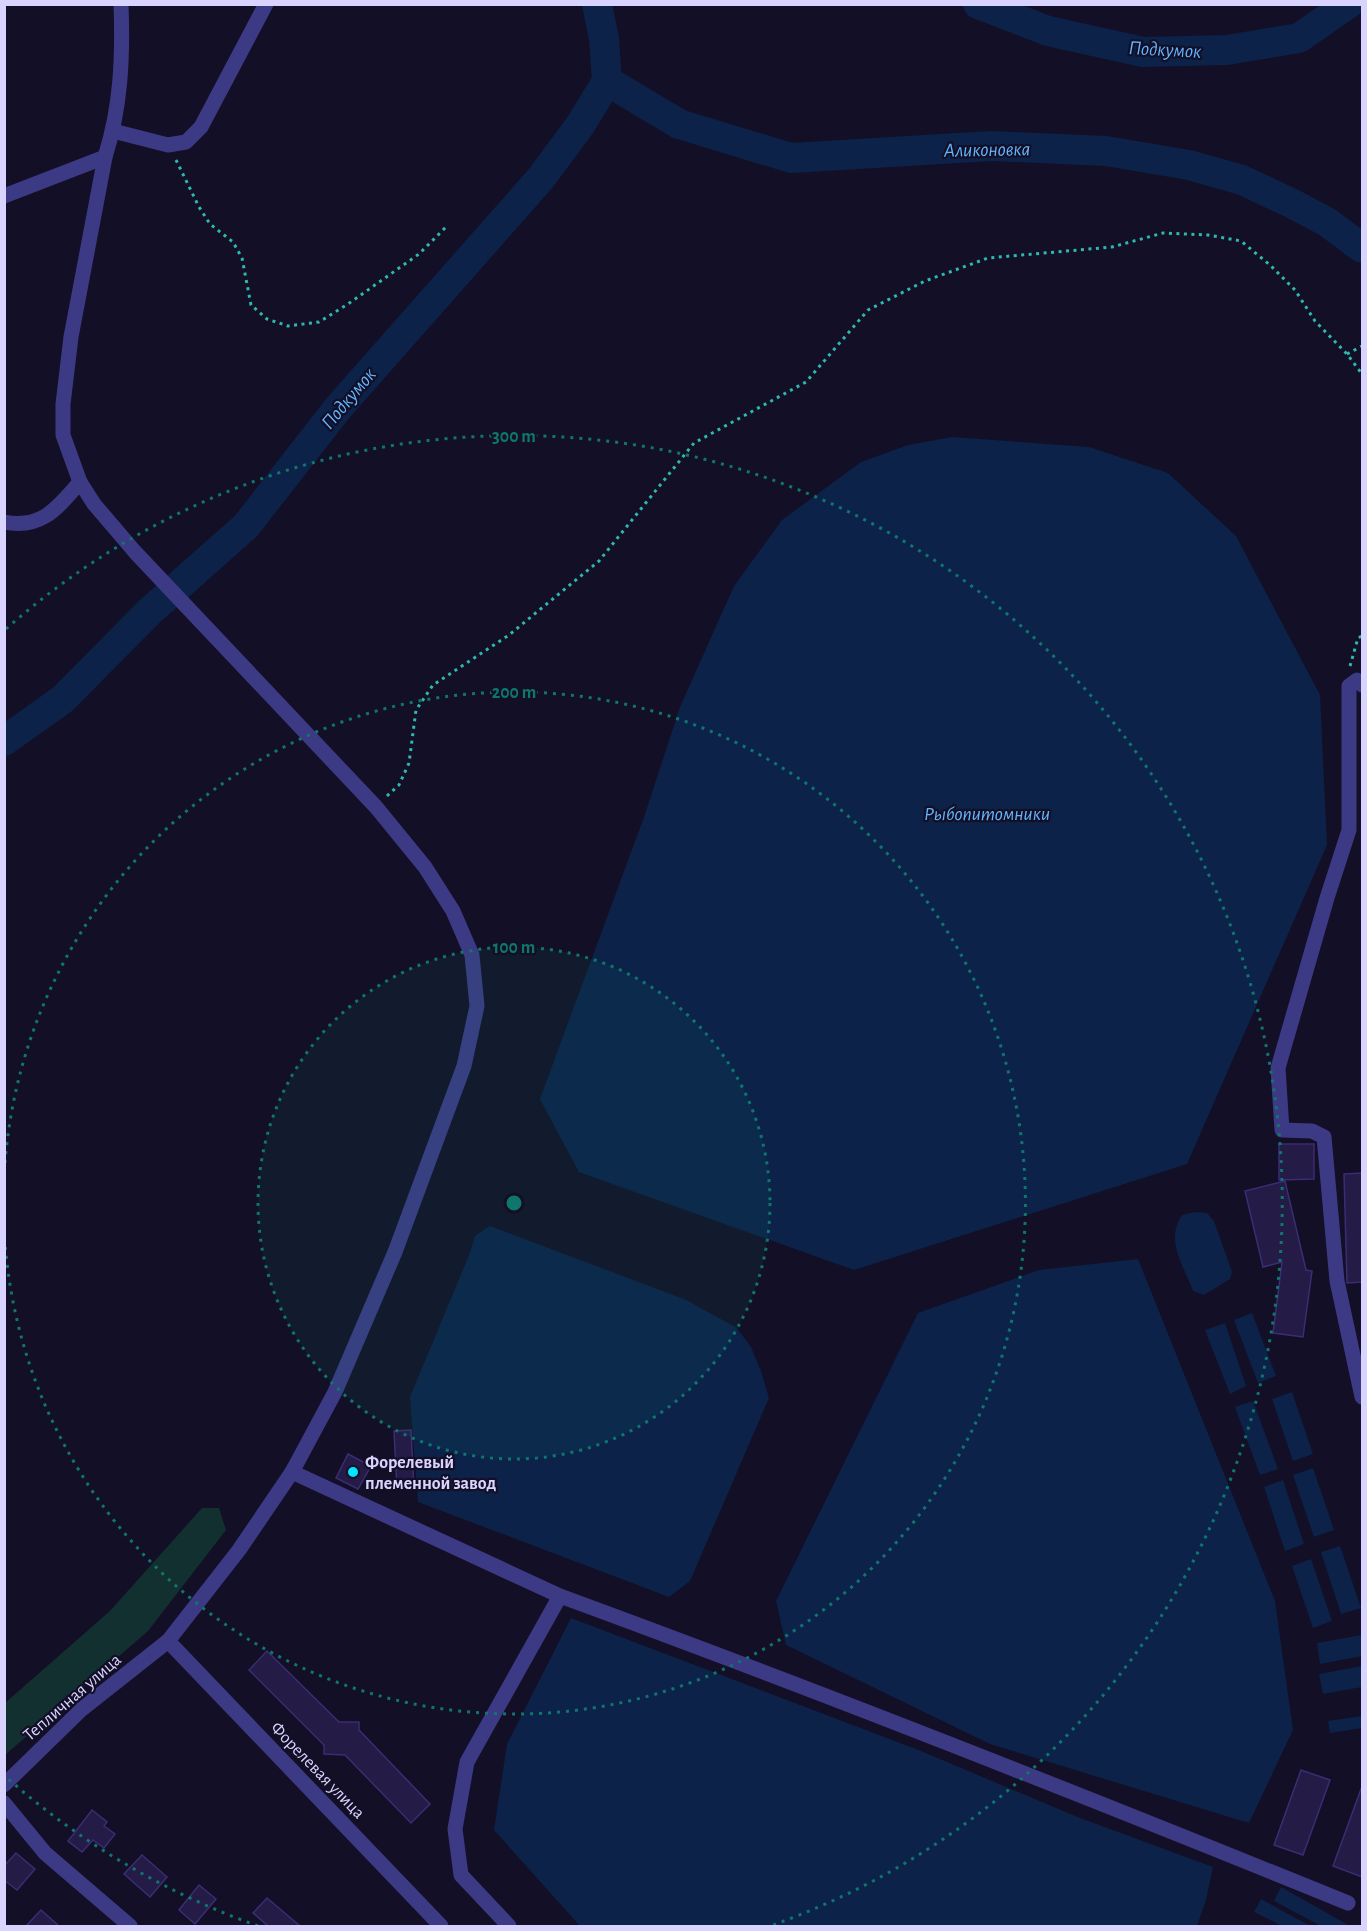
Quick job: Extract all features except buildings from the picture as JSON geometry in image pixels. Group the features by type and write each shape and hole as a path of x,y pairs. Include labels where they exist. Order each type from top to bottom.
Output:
{"street":[{"name":"Тепличная улица","path":"4,1785 82,1709 168,1641 239,1550 292,1472 335,1392 394,1252 464,1066 477,1006 472,955 453,911 426,867 376,807 135,552 94,504 80,482 63,435 63,404 71,338 120,90 123,40 121,4"},
{"path":"113,131 168,146 186,142 201,127 266,4"},
{"path":"4,196 105,157"},
{"path":"4,522 32,523 54,512 80,482"},
{"path":"1360,683 1349,686 1349,830 1278,1068 1282,1130 1311,1131 1323,1137 1337,1281 1362,1397"},
{"path":"292,1472 560,1596 746,1664 1040,1778 1348,1903"},
{"path":"509,1926 461,1875 455,1829 467,1762 560,1596"},
{"name":"Форелевая улица","path":"168,1641 441,1926"},
{"path":"4,1803 45,1853 130,1926"}],"path":[{"path":"168,146 210,224 233,242 242,258 251,305 267,319 288,326 319,322 419,254 448,225"},
{"path":"376,807 399,785 409,763 416,710 433,685 508,634 599,561 694,443 806,382 868,309 925,281 988,258 1112,247 1163,234 1208,235 1241,242 1270,265 1295,290 1315,321 1347,354 1362,374"},
{"path":"1347,354 1362,346"},
{"path":"1360,683 1350,665 1358,638 1362,636"}],"green space":[{"path":"202,1508 219,1508 226,1530 148,1631 5,1755 5,1703 110,1611"}],"water":[{"name":"Рыбопитомники","path":"952,437 1089,447 1168,473 1236,536 1320,695 1327,845 1187,1164 854,1270 579,1172 540,1099 644,817 680,707 734,586 782,520 861,462 908,445"},
{"path":"1195,1212 1207,1213 1214,1221 1232,1272 1230,1279 1204,1295 1193,1291 1175,1243 1177,1225 1182,1215"},
{"path":"490,1226 686,1300 737,1328 751,1347 769,1398 690,1581 669,1597 418,1502 410,1397 475,1236"},
{"path":"1138,1259 1275,1601 1293,1730 1249,1823 990,1744 786,1645 776,1601 918,1313 1039,1270"},
{"path":"1252,1313 1276,1376 1258,1383 1234,1320"},
{"path":"1225,1323 1246,1386 1230,1394 1205,1330"},
{"path":"1292,1392 1313,1454 1293,1461 1272,1399"},
{"path":"1253,1401 1278,1469 1260,1475 1235,1407"},
{"path":"1313,1468 1334,1530 1314,1537 1293,1475"},
{"path":"1283,1480 1304,1544 1285,1551 1264,1487"},
{"path":"1340,1546 1361,1608 1341,1614 1321,1552"},
{"path":"1311,1559 1332,1621 1313,1628 1292,1566"},
{"path":"571,1618 921,1751 1075,1816 1213,1867 1206,1900 1197,1926 580,1926 494,1830 507,1744"},
{"path":"1362,1635 1362,1656 1320,1664 1317,1643"},
{"path":"1362,1666 1362,1687 1323,1694 1319,1674"},
{"path":"1362,1716 1362,1728 1330,1733 1328,1721"},
{"path":"1281,1887 1350,1926 1321,1926 1274,1901"},
{"path":"1261,1899 1310,1926 1282,1926 1254,1912"}],"waterway":[{"name":"Подкумок","path":"4,741 63,699 149,612 246,526 338,408 541,178 581,124 607,81 604,39 597,4"},
{"name":"Подкумок","path":"978,4 1048,31 1143,52 1227,50 1299,38 1348,4"},
{"name":"Аликоновка","path":"607,81 679,124 791,158 992,146 1106,151 1189,165 1242,180 1293,204 1327,222 1362,248"}],"place":[{"name":"Форелевый племенной завод","path":"353,1472"}]}
